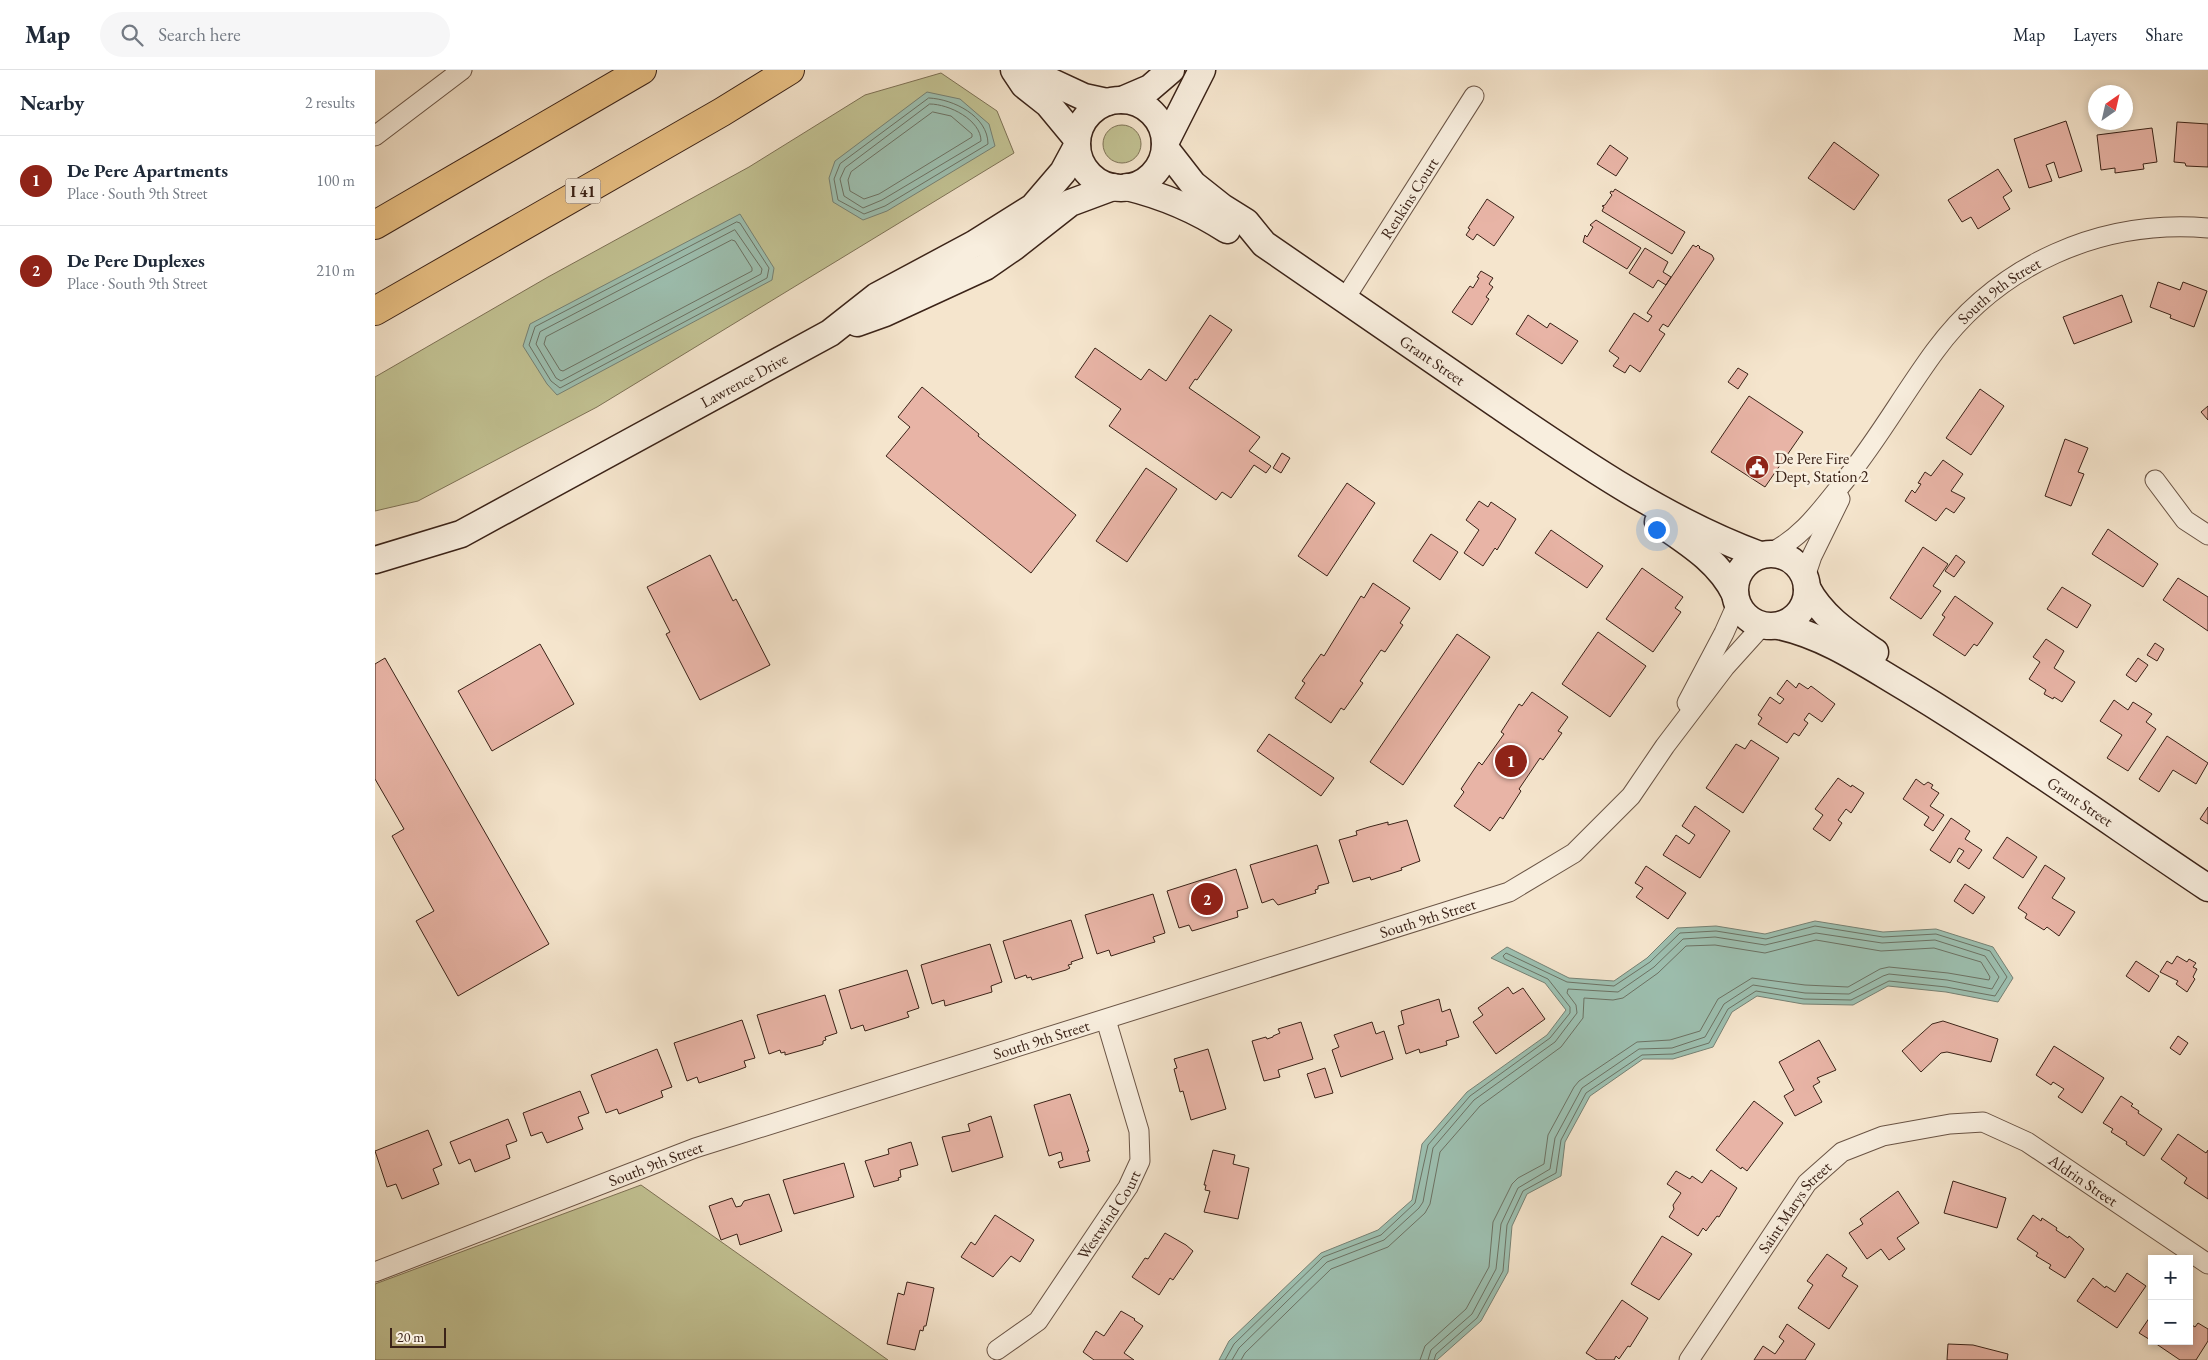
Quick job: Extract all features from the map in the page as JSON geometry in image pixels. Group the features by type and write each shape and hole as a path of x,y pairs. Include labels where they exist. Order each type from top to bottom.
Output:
{"highway":[{"path":"375,226 642,70"},
{"name":"I 41","path":"375,311 722,112 790,70"}],"street":[{"path":"375,136 462,70"},
{"path":"1015,70 1024,85 1048,104 1077,143"},
{"path":"1026,70 1084,97 1135,102 1147,108 1159,124 1165,146"},
{"path":"1120,187 1099,182 1088,173 1080,160 1077,143 1080,127 1087,116 1096,108 1150,88 1171,70"},
{"path":"830,333 885,312 985,267 1070,203 1120,187 1141,183 1153,174 1161,162 1165,146 1202,70"},
{"name":"Renkins Court","path":"1344,300 1474,96"},
{"name":"Lawrence Drive","path":"375,560 461,534 830,333 877,296 974,244 1033,207 1063,172 1077,143"},
{"name":"Grant Street","path":"1165,146 1193,184 1216,203 1246,222 1264,244 1601,475 1702,529 1764,554 1781,555 1792,560 1820,608 1836,624 1892,664 1953,716"},
{"name":"Grant Street","path":"1120,187 1155,194 1181,204 1237,236 1264,244"},
{"name":"South 9th Street","path":"1764,554 1783,547 1797,537 1859,463 1935,351 1958,323 1988,294 2018,272 2049,255 2083,241 2118,232 2154,227 2208,228"},
{"name":"South 9th Street","path":"1806,583 1820,540 1859,463"},
{"name":"Grant Street","path":"1601,475 1635,505 1708,558 1728,581 1743,614 1752,621 1801,630 1825,641 1953,716 2208,888"},
{"path":"2155,480 2185,520 2208,535"},
{"path":"1736,599 1735,584 1740,570 1751,559 1764,554"},
{"path":"1771,626 1790,621 1799,613 1807,597 1806,583"},
{"name":"South 9th Street","path":"1665,746 1724,634 1736,599"},
{"name":"South 9th Street","path":"375,1272 695,1148 1509,892 1573,853 1631,796 1665,746 1725,667 1771,626"},
{"name":"Westwind Court","path":"997,1350 1038,1321 1128,1187 1140,1161 1139,1131 1106,1020"},
{"name":"Aldrin Street","path":"1950,1124 1983,1122 2027,1142 2208,1264"},
{"name":"Saint Marys Street","path":"1689,1360 1807,1183 1842,1152 1883,1136 1950,1124"}],"shaded area":[{"path":"941,73 997,111 1014,153 597,407 418,501 375,511 375,377 548,277 749,167 865,95"},
{"path":"1122,125 1135,131 1141,144 1135,157 1122,163 1109,157 1103,144 1109,131"},
{"path":"641,1185 888,1360 375,1360 375,1284"}],"water":[{"path":"927,92 960,99 989,124 995,146 887,211 863,220 833,202 829,178 835,161"},
{"path":"740,214 774,268 772,280 557,395 547,384 523,346 530,324"},
{"path":"1815,921 1883,932 1936,929 1993,947 2013,978 1998,1002 1946,992 1888,986 1853,1005 1803,1004 1757,996 1732,1012 1713,1047 1673,1059 1643,1059 1590,1096 1565,1142 1561,1176 1527,1194 1512,1226 1508,1272 1481,1321 1437,1360 1219,1360 1229,1341 1321,1253 1378,1230 1412,1200 1422,1144 1467,1092 1547,1035 1566,1010 1545,983 1491,958 1507,947 1569,978 1614,981 1647,958 1677,928 1716,926 1765,934"}],"building":[{"path":"2066,121 2082,171 2059,178 2054,162 2046,165 2052,181 2029,188 2014,139"},
{"path":"2177,122 2208,124 2208,167 2186,166 2185,163 2174,162"},
{"path":"2152,128 2157,162 2143,164 2144,169 2115,173 2115,168 2101,170 2097,135"},
{"path":"1834,142 1879,175 1854,210 1808,178"},
{"path":"1610,145 1628,158 1616,176 1597,164"},
{"path":"1998,169 2012,191 2003,197 2010,209 1978,229 1971,217 1962,222 1948,200"},
{"path":"1615,189 1685,232 1672,254 1602,211 1604,207 1602,206 1605,205 1612,195 1611,191 1613,192"},
{"path":"1487,199 1514,217 1494,246 1477,234 1473,240 1466,235 1470,229 1468,228"},
{"path":"1596,220 1641,248 1627,269 1583,242 1585,235 1587,237 1593,227 1590,225"},
{"path":"1693,245 1696,247 1698,245 1699,248 1712,255 1714,259 1668,327 1663,324 1659,330 1665,334 1640,372 1630,365 1625,373 1613,366 1619,358 1609,351 1634,313 1648,322 1652,316 1647,313"},
{"path":"1645,248 1668,262 1663,272 1671,277 1666,285 1658,280 1653,288 1629,273"},
{"path":"1481,271 1493,278 1489,284 1493,287 1486,297 1489,299 1472,325 1452,312 1470,286 1473,288"},
{"path":"2158,282 2180,290 2183,282 2207,291 2194,327 2170,318 2171,315 2150,307"},
{"path":"2122,295 2132,322 2074,344 2063,317"},
{"path":"1210,315 1232,330 1197,380 1195,379 1189,388 1260,437 1249,451 1271,466 1266,473 1254,465 1231,498 1222,492 1216,500 1109,426 1121,409 1075,377 1095,348 1141,380 1149,369 1166,381"},
{"path":"1528,315 1547,328 1550,323 1578,341 1562,364 1516,334"},
{"path":"1738,368 1748,374 1738,389 1728,382"},
{"path":"922,387 979,434 978,436 1076,515 1031,573 886,456 910,427 898,417"},
{"path":"1980,389 2004,406 1971,455 1946,438"},
{"path":"1749,396 1803,432 1765,487 1711,452"},
{"path":"2208,406 2208,420 2201,412"},
{"path":"2065,439 2088,448 2078,472 2084,474 2071,506 2045,496"},
{"path":"1282,453 1290,458 1281,473 1273,468"},
{"path":"1943,460 1963,474 1951,491 1965,498 1954,513 1946,508 1936,521 1905,501 1912,490 1915,493 1921,484 1918,483 1925,472 1931,476"},
{"path":"1146,468 1177,489 1127,562 1096,541"},
{"path":"1347,483 1375,503 1327,576 1298,556"},
{"path":"1479,501 1488,507 1491,502 1516,519 1497,550 1495,548 1483,566 1464,553 1479,530 1466,520"},
{"path":"2108,529 2158,564 2143,587 2092,554"},
{"path":"1551,530 1603,566 1587,588 1535,553"},
{"path":"1431,534 1458,552 1440,580 1413,561"},
{"path":"1923,547 1948,564 1933,586 1941,591 1921,619 1890,598"},
{"path":"710,555 733,601 736,599 770,665 700,700 666,634 670,632 647,587"},
{"path":"1956,555 1965,562 1954,577 1945,571"},
{"path":"1642,568 1683,597 1675,608 1681,612 1653,652 1606,619"},
{"path":"2178,578 2208,597 2208,631 2163,600"},
{"path":"1373,583 1410,608 1400,623 1403,625 1385,652 1381,650 1360,681 1363,683 1344,710 1341,708 1331,723 1295,698 1305,683 1302,681 1321,654 1324,656 1361,596 1364,598"},
{"path":"2062,587 2091,605 2077,628 2047,609"},
{"path":"1955,596 1993,623 1977,646 1974,644 1965,656 1933,635 1945,617 1942,615"},
{"path":"1598,632 1646,666 1610,717 1562,684"},
{"path":"1457,634 1490,657 1403,785 1370,762"},
{"path":"2046,639 2064,651 2054,668 2075,682 2062,702 2044,694 2046,690 2029,679 2040,662 2033,657"},
{"path":"2155,643 2164,649 2157,661 2147,655"},
{"path":"540,644 574,704 492,751 458,691"},
{"path":"385,658 549,944 458,996 416,921 434,911 392,836 404,829 375,779 375,664"},
{"path":"2138,658 2148,665 2136,682 2126,675"},
{"path":"1787,680 1796,688 1799,683 1808,689 1811,686 1835,704 1822,722 1809,713 1804,720 1808,723 1799,736 1794,733 1787,743 1758,724 1762,718 1758,715 1770,697 1780,704 1784,699 1777,694"},
{"path":"1532,692 1568,717 1558,731 1562,733 1543,760 1540,758 1519,789 1521,791 1503,819 1500,817 1490,831 1454,806 1464,792 1461,789 1479,762 1482,765 1504,734 1501,732 1519,704 1522,706"},
{"path":"2114,700 2128,710 2133,702 2152,714 2146,722 2156,729 2128,771 2107,758 2122,735 2100,721"},
{"path":"1269,734 1334,778 1321,796 1257,751"},
{"path":"2167,736 2208,763 2196,784 2173,770 2159,792 2139,779"},
{"path":"1751,740 1779,758 1743,813 1706,788 1736,744 1745,749"},
{"path":"1838,778 1864,793 1851,813 1846,809 1838,820 1842,823 1830,841 1813,829 1823,815 1815,809"},
{"path":"1916,779 1924,785 1928,782 1933,785 1931,788 1939,793 1930,806 1944,815 1933,831 1924,825 1929,817 1903,799"},
{"path":"1695,806 1730,831 1700,878 1663,855 1676,835 1689,844 1695,835 1682,826"},
{"path":"2208,807 2208,824 2200,819"},
{"path":"1951,818 1970,831 1965,839 1982,850 1969,869 1957,861 1964,851 1959,848 1950,863 1930,850"},
{"path":"1407,820 1420,861 1401,868 1402,870 1371,880 1370,877 1353,882 1339,840 1357,835 1356,831 1369,827"},
{"path":"2007,837 2037,857 2023,878 1993,858"},
{"path":"1317,845 1329,883 1318,886 1318,889 1315,890 1316,893 1278,905 1273,899 1262,903 1250,865"},
{"path":"2045,865 2065,878 2052,898 2075,912 2059,936 2047,927 2044,930 2025,918 2027,914 2018,908"},
{"path":"1646,866 1686,893 1668,919 1636,897 1643,888 1635,883"},
{"path":"1236,869 1248,908 1237,911 1238,917 1199,929 1192,931 1189,925 1179,928 1167,891"},
{"path":"1965,884 1985,897 1973,914 1954,901"},
{"path":"1153,894 1165,933 1153,937 1155,942 1111,956 1109,950 1097,954 1085,915"},
{"path":"1071,920 1083,958 1071,962 1072,964 1068,965 1070,968 1066,970 1032,980 1031,977 1027,978 1026,975 1015,979 1003,941"},
{"path":"990,944 1002,982 991,986 992,992 945,1006 944,1000 932,1004 921,965"},
{"path":"2177,956 2187,962 2189,959 2196,963 2193,967 2197,969 2193,977 2195,979 2187,992 2176,984 2178,981 2160,972 2167,961 2172,964"},
{"path":"2136,961 2159,976 2149,992 2126,976"},
{"path":"907,970 919,1008 907,1012 909,1017 865,1031 863,1025 851,1029 839,990"},
{"path":"1508,987 1513,994 1523,988 1545,1019 1496,1054 1473,1022 1483,1015 1478,1008"},
{"path":"825,995 837,1033 825,1037 826,1040 821,1045 785,1055 785,1052 781,1053 780,1050 769,1054 757,1015"},
{"path":"1439,999 1442,1012 1450,1009 1459,1037 1446,1041 1447,1045 1420,1053 1419,1049 1406,1054 1398,1026 1404,1024 1401,1011"},
{"path":"742,1020 755,1058 744,1061 746,1067 738,1070 699,1083 697,1077 687,1081 674,1043"},
{"path":"1943,1021 1998,1039 1991,1062 1947,1052 1941,1053 1921,1072 1902,1051 1932,1024"},
{"path":"1301,1022 1313,1059 1278,1070 1280,1077 1264,1081 1252,1041 1273,1037 1280,1033 1278,1029"},
{"path":"1372,1022 1376,1034 1384,1031 1393,1059 1341,1077 1332,1050 1339,1047 1334,1035"},
{"path":"2178,1036 2188,1043 2180,1055 2170,1048"},
{"path":"1819,1040 1836,1070 1817,1078 1820,1082 1813,1086 1822,1102 1795,1116 1784,1096 1794,1090 1779,1062"},
{"path":"2054,1046 2104,1078 2082,1113 2058,1097 2064,1089 2053,1082 2051,1085 2036,1075"},
{"path":"657,1049 672,1087 661,1091 663,1097 619,1114 617,1109 606,1113 591,1075"},
{"path":"1208,1049 1226,1109 1191,1120 1183,1091 1180,1092 1174,1069 1177,1068 1174,1059"},
{"path":"1325,1068 1333,1093 1315,1098 1307,1074"},
{"path":"580,1091 589,1113 578,1117 583,1129 547,1143 542,1132 531,1136 523,1113"},
{"path":"1070,1094 1089,1151 1087,1151 1090,1161 1060,1168 1058,1162 1063,1160 1061,1152 1049,1156 1034,1105"},
{"path":"2121,1096 2133,1104 2131,1106 2139,1111 2138,1113 2162,1129 2144,1156 2111,1132 2113,1129 2103,1123"},
{"path":"1754,1101 1783,1123 1747,1171 1742,1167 1741,1169 1716,1150"},
{"path":"991,1116 1003,1157 952,1172 942,1137 970,1131 968,1124"},
{"path":"508,1119 517,1141 506,1145 510,1158 475,1172 470,1159 459,1164 450,1142"},
{"path":"428,1130 442,1165 433,1169 439,1184 402,1199 396,1184 387,1187 375,1151"},
{"path":"2178,1134 2206,1153 2208,1150 2208,1199 2184,1183 2187,1178 2161,1159"},
{"path":"911,1142 918,1165 900,1170 901,1177 898,1178 899,1180 874,1187 865,1161 889,1154 888,1149"},
{"path":"1213,1150 1235,1155 1233,1164 1249,1168 1238,1219 1204,1212 1210,1191 1205,1190 1206,1185 1204,1185"},
{"path":"844,1163 854,1197 794,1214 783,1180"},
{"path":"1711,1170 1737,1188 1719,1217 1717,1216 1706,1231 1703,1228 1698,1236 1669,1217 1674,1209 1673,1205 1681,1193 1667,1184 1676,1171 1690,1179 1692,1176 1702,1183"},
{"path":"1953,1181 2006,1198 1997,1228 1944,1213"},
{"path":"1898,1191 1919,1223 1897,1238 1905,1249 1889,1260 1881,1249 1867,1259 1849,1233 1863,1224 1860,1219"},
{"path":"769,1194 782,1231 740,1245 737,1234 721,1240 709,1206 732,1198 736,1207 741,1206 744,1201"},
{"path":"995,1215 1034,1240 1020,1262 1011,1256 993,1277 961,1257 971,1242 975,1245"},
{"path":"2033,1215 2041,1221 2042,1218 2068,1238 2069,1236 2084,1249 2065,1278 2049,1268 2051,1265 2036,1256 2038,1253 2017,1239"},
{"path":"1165,1233 1193,1251 1173,1280 1170,1278 1159,1295 1132,1277 1145,1258 1148,1259"},
{"path":"1662,1236 1692,1254 1659,1300 1631,1284"},
{"path":"1827,1254 1847,1268 1842,1276 1858,1286 1829,1329 1798,1308 1813,1285 1807,1281"},
{"path":"2127,1273 2146,1286 2117,1328 2077,1301 2093,1278 2105,1288 2106,1286 2115,1292"},
{"path":"907,1282 934,1288 926,1326 924,1326 923,1331 920,1330 915,1350 887,1344 898,1293 904,1295"},
{"path":"1622,1300 1648,1318 1630,1347 1628,1346 1619,1359 1616,1356 1614,1360 1597,1360 1586,1353"},
{"path":"1121,1311 1143,1326 1124,1353 1134,1360 1094,1360 1083,1352 1096,1331 1104,1336"},
{"path":"2148,1320 2148,1339 2139,1333"},
{"path":"2198,1323 2208,1329 2208,1341 2196,1360 2180,1360 2158,1345 2193,1345 2193,1326 2195,1327"},
{"path":"1787,1324 1815,1344 1805,1360 1754,1360 1763,1346 1775,1354 1784,1341 1779,1337"},
{"path":"1948,1344 1973,1345 2008,1354 2007,1360 1947,1360"}],"place":[{"name":"De Pere Fire Dept, Station 2","path":"1757,467"},
{"name":"De Pere Apartments","path":"1511,761"},
{"name":"De Pere Duplexes","path":"1207,899"}]}
